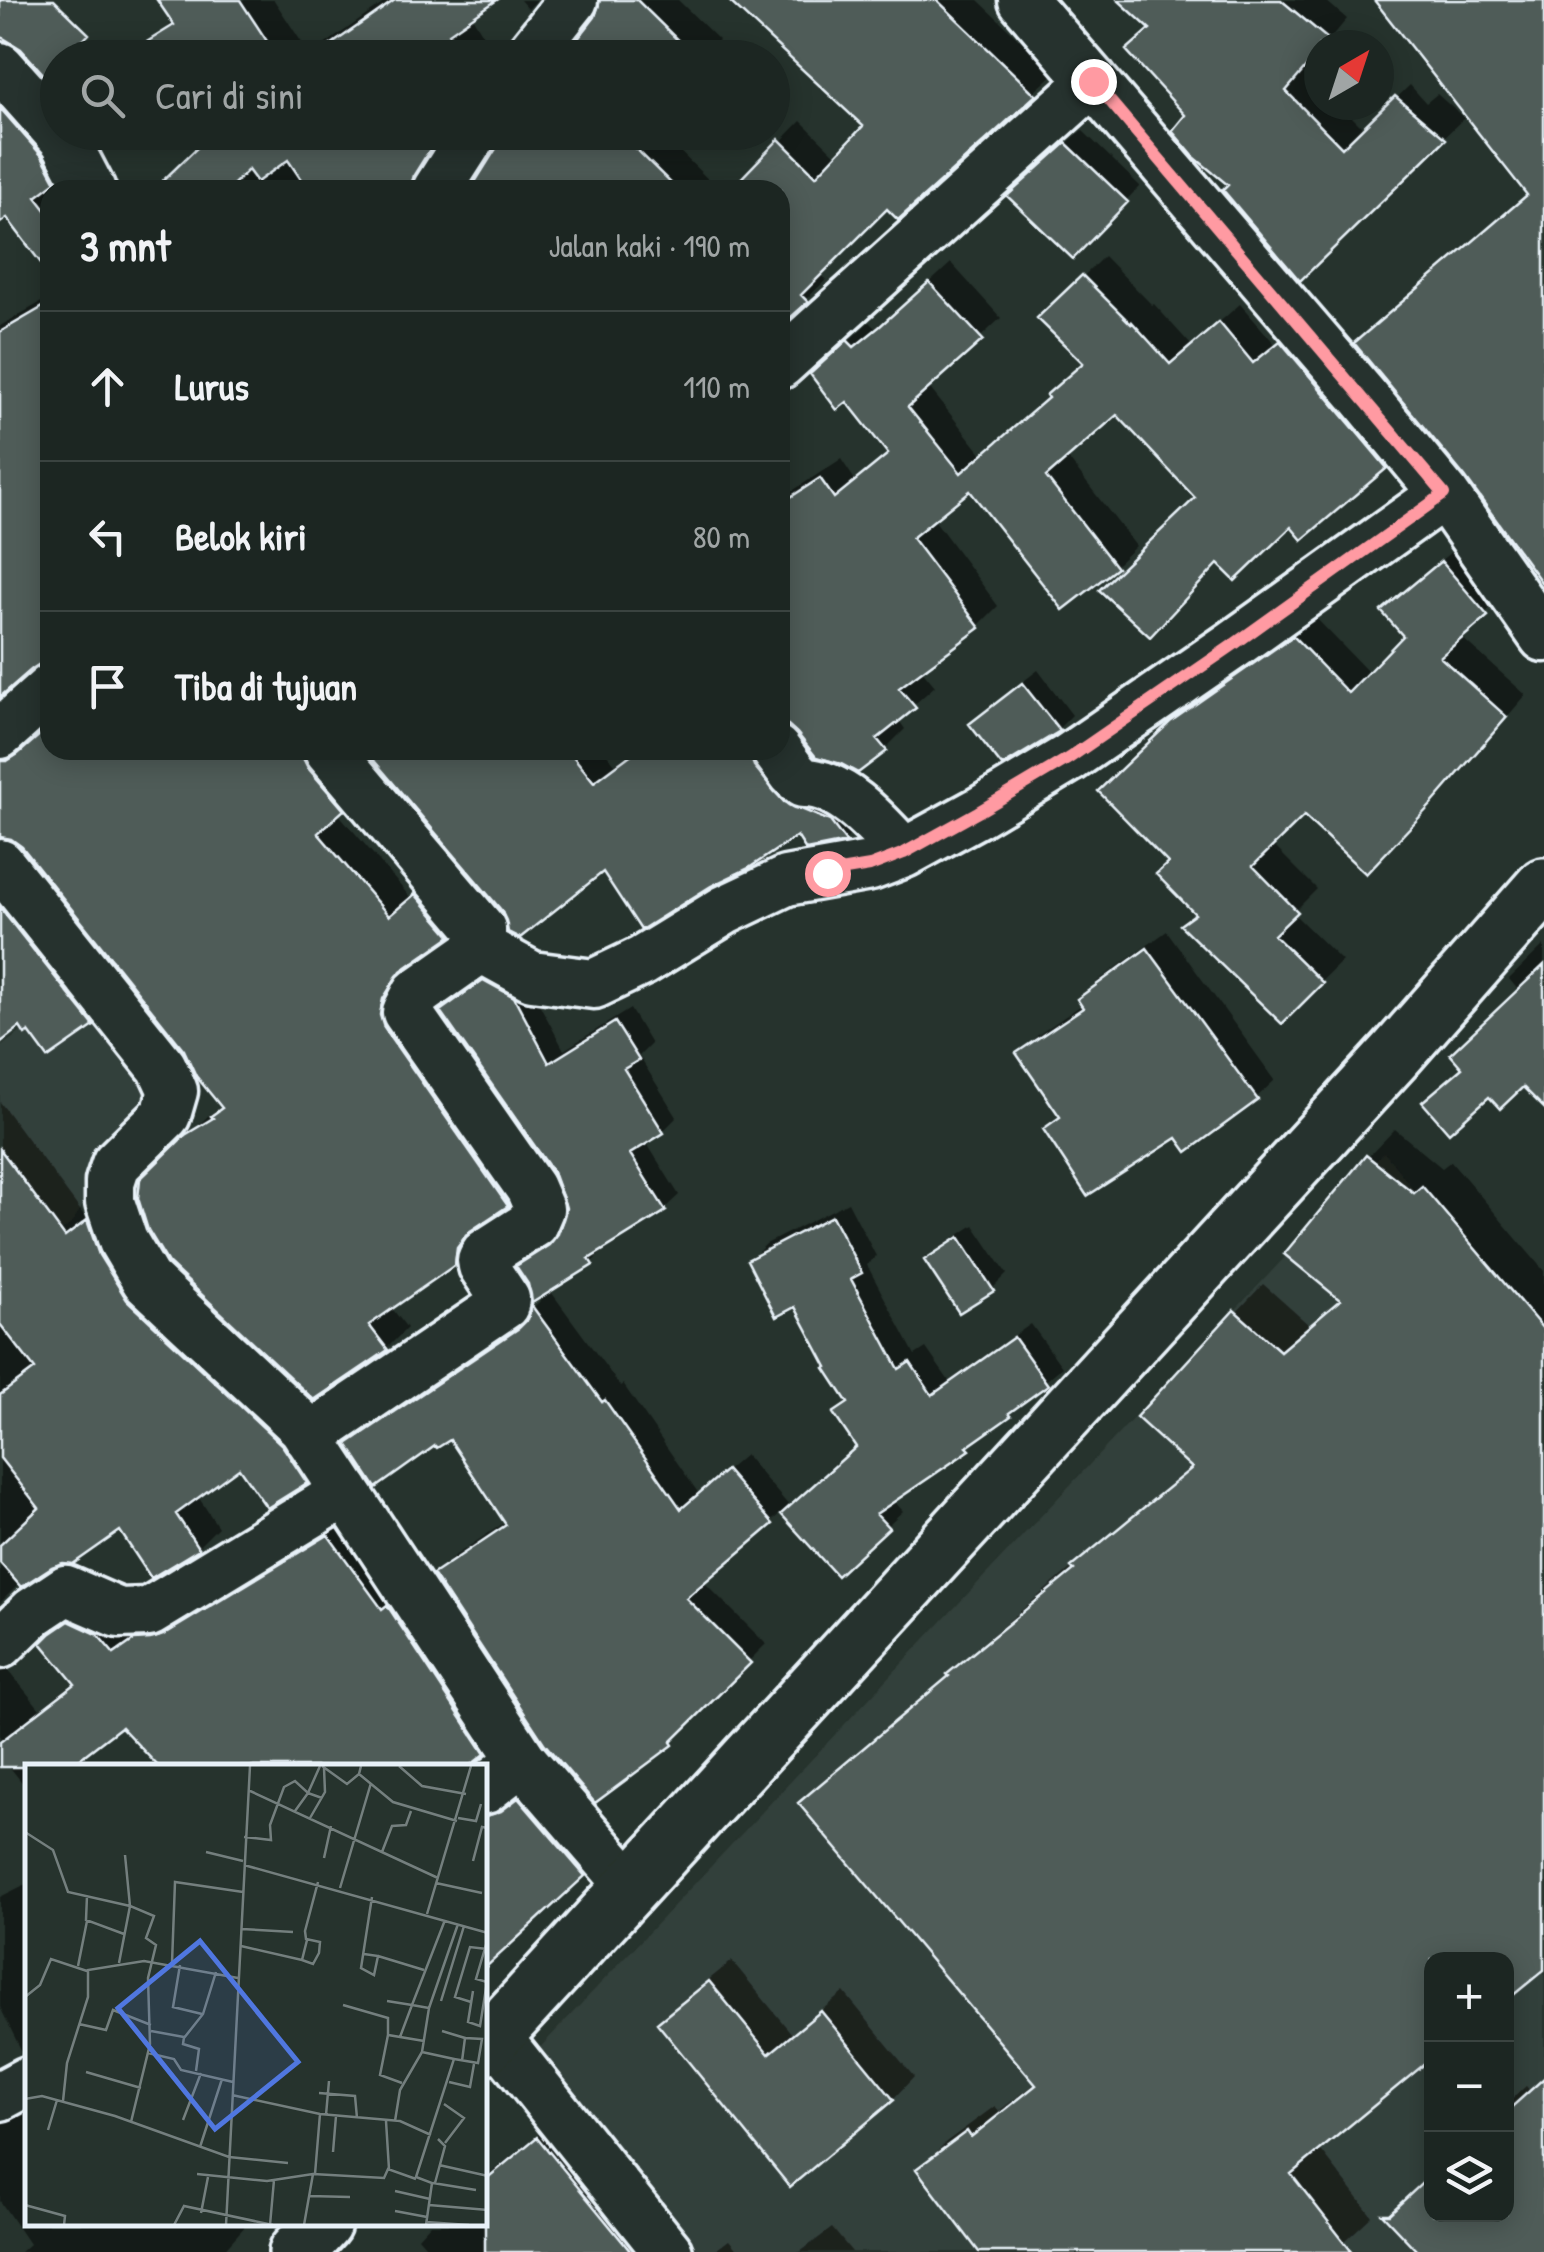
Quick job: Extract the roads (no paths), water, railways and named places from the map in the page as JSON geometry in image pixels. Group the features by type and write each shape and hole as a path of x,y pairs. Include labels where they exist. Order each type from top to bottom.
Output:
{"main road":[{"path":"490,2040 1396,1054 1544,886"},
{"path":"298,2252 319,2227"}],"street":[{"path":"541,40 573,0"},
{"path":"1023,0 1444,494 1544,637"},
{"path":"0,66 40,112"},
{"path":"790,355 1093,81"},
{"path":"70,150 86,180"},
{"path":"443,180 463,150"},
{"path":"481,948 532,976 594,984 642,961 725,910 786,881 870,866 904,853 1069,758 1444,494"},
{"path":"0,734 40,698"},
{"path":"338,760 481,928 481,948"},
{"path":"783,760 803,783 817,782 856,805 904,853"},
{"path":"0,864 162,1066 173,1091 166,1115 116,1164 110,1182 110,1202 124,1242 146,1280 303,1427 522,1760 631,1886"},
{"path":"309,1436 504,1305 506,1299 482,1260 533,1223 539,1209 530,1188 407,1012 417,993 481,948"},
{"path":"0,1644 33,1612 66,1590 119,1613 149,1612 346,1492"},
{"path":"488,1787 522,1760"},
{"path":"490,2040 668,2252"},
{"path":"0,2096 25,2082"}]}
